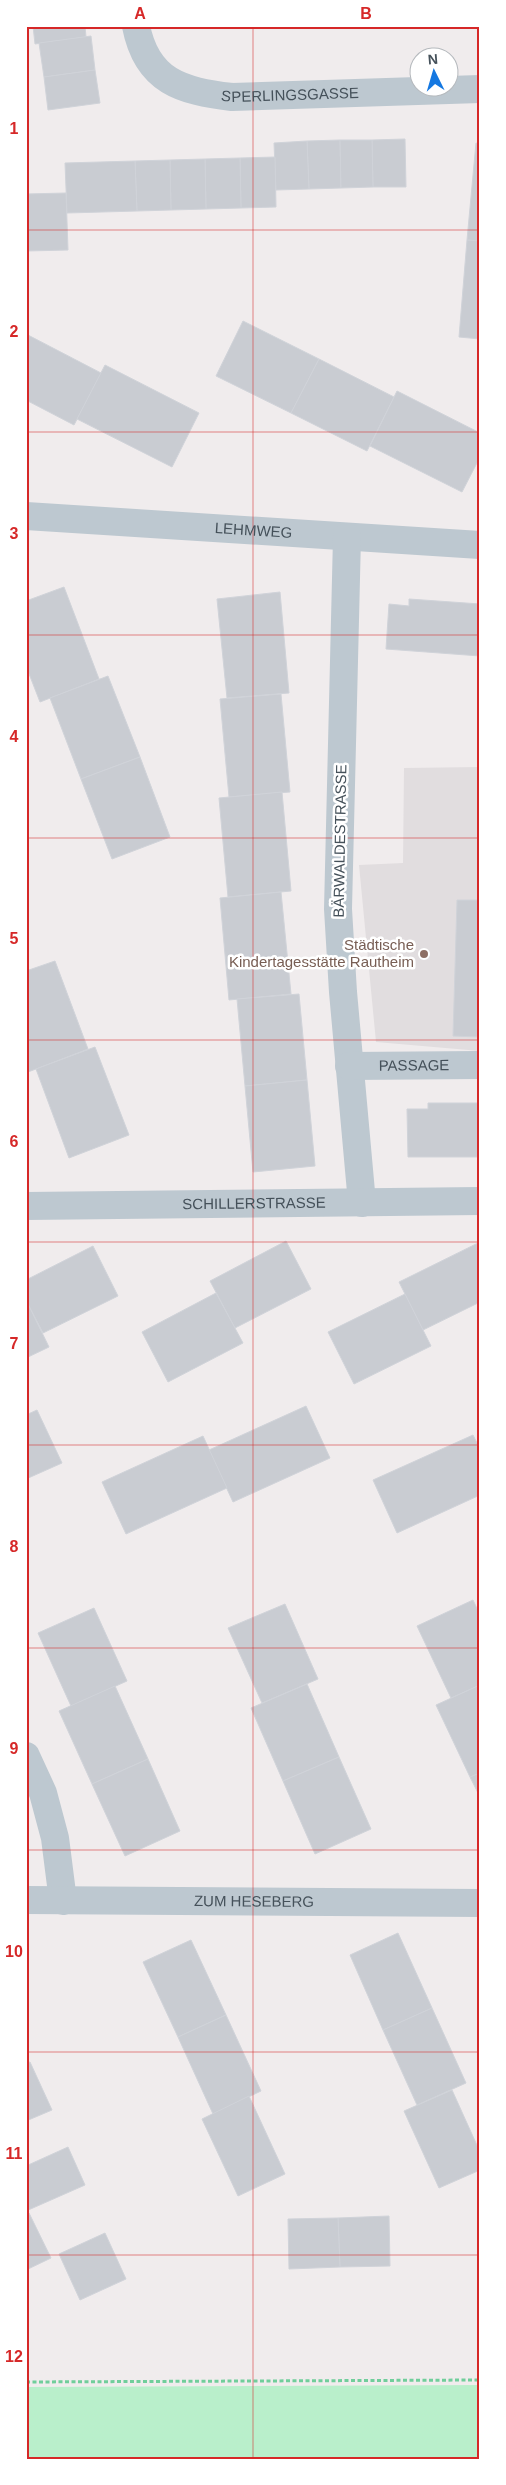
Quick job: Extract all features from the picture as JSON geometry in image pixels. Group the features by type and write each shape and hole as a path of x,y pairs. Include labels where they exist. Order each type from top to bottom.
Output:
{"street":[{"name":"SPERLINGSGASSE","path":"136,26 146,58 159,74 179,86 202,93 232,97 480,89"},
{"name":"LEHMWEG","path":"26,516 480,545"},
{"name":"BÄRWALDESTRASSE","path":"347,538 338,909 362,1203"},
{"name":"PASSAGE","path":"350,1066 480,1065"},
{"name":"SCHILLERSTRASSE","path":"26,1206 480,1201"},
{"path":"26,1756 43,1793 55,1838 63,1901"},
{"name":"ZUM HESEBERG","path":"26,1900 480,1902"}],"path":[{"path":"26,2382 480,2380"}],"shaded area":[{"name":"Städtische Kindertagesstätte Rautheim","path":"480,767 480,1051 376,1042 359,865 403,863 404,768"}],"green space":[{"path":"480,2385 480,2459 26,2459 26,2387"}],"building":[{"path":"33,26 85,26 86,37 35,44"},
{"path":"91,36 95,70 44,77 39,43"},
{"path":"95,70 100,103 48,110 44,77"},
{"path":"405,139 406,187 373,187 372,140"},
{"path":"340,140 341,188 309,189 307,141"},
{"path":"340,140 372,140 373,187 341,188"},
{"path":"307,141 309,189 276,190 274,143"},
{"path":"476,143 480,144 480,241 467,240"},
{"path":"275,157 276,207 241,208 240,158"},
{"path":"240,158 241,208 206,209 205,159"},
{"path":"205,159 206,209 171,210 170,160"},
{"path":"170,160 171,210 137,211 135,161"},
{"path":"135,161 137,211 67,213 65,163"},
{"path":"66,193 68,250 26,251 26,194"},
{"path":"467,240 480,241 480,339 459,337"},
{"path":"243,321 319,359 291,413 216,376"},
{"path":"26,334 101,373 74,425 26,400"},
{"path":"319,359 394,397 367,451 291,413"},
{"path":"105,365 199,413 172,467 77,419"},
{"path":"397,391 480,433 480,457 462,492 370,446"},
{"path":"64,587 99,679 40,702 26,666 26,601"},
{"path":"280,592 289,693 227,698 217,599"},
{"path":"409,599 480,604 480,656 386,649 389,604 409,606"},
{"path":"108,676 140,757 81,779 50,698"},
{"path":"281,694 290,792 229,797 220,699"},
{"path":"140,757 170,837 112,859 81,779"},
{"path":"282,792 291,891 228,897 219,798"},
{"path":"281,892 291,994 229,1000 220,898"},
{"path":"457,900 480,900 480,1037 453,1036"},
{"path":"55,961 88,1049 28,1072 26,1066 26,971"},
{"path":"299,994 307,1080 245,1086 237,999"},
{"path":"95,1047 129,1135 69,1158 36,1069"},
{"path":"307,1080 315,1166 253,1172 245,1086"},
{"path":"428,1103 480,1103 480,1157 408,1157 407,1109 428,1109"},
{"path":"286,1241 311,1289 235,1328 210,1281"},
{"path":"480,1242 480,1302 423,1330 399,1282"},
{"path":"93,1246 118,1296 43,1333 26,1300 26,1280"},
{"path":"216,1293 243,1343 168,1382 142,1332"},
{"path":"405,1294 431,1346 354,1384 328,1332"},
{"path":"26,1300 49,1347 26,1358"},
{"path":"306,1406 330,1458 233,1502 209,1450"},
{"path":"37,1410 62,1463 26,1479 26,1415"},
{"path":"473,1435 480,1449 480,1495 397,1533 373,1480"},
{"path":"203,1436 227,1488 126,1534 102,1482"},
{"path":"473,1600 480,1615 480,1685 451,1698 417,1626"},
{"path":"285,1604 318,1679 262,1703 228,1628"},
{"path":"94,1608 127,1681 71,1706 38,1633"},
{"path":"307,1684 339,1757 283,1781 251,1708"},
{"path":"480,1685 480,1773 470,1777 436,1705"},
{"path":"115,1686 148,1759 92,1784 59,1711"},
{"path":"339,1757 371,1829 315,1854 283,1781"},
{"path":"148,1759 180,1831 125,1856 92,1784"},
{"path":"480,1773 480,1797 470,1777"},
{"path":"398,1933 432,2008 383,2030 350,1955"},
{"path":"191,1940 226,2015 178,2037 143,1962"},
{"path":"432,2008 466,2083 417,2105 383,2030"},
{"path":"226,2015 261,2091 213,2114 178,2037"},
{"path":"30,2062 52,2110 26,2121 26,2063"},
{"path":"452,2090 480,2152 480,2170 439,2188 404,2111"},
{"path":"249,2096 285,2174 238,2196 202,2119"},
{"path":"68,2147 85,2185 26,2211 26,2166"},
{"path":"29,2213 51,2258 26,2270 26,2214"},
{"path":"389,2216 390,2266 340,2267 338,2218"},
{"path":"338,2218 340,2267 289,2269 288,2219"},
{"path":"105,2233 126,2279 80,2300 59,2254"}],"place":[{"name":"Städtische Kindertagesstätte Rautheim","path":"424,954"}]}
